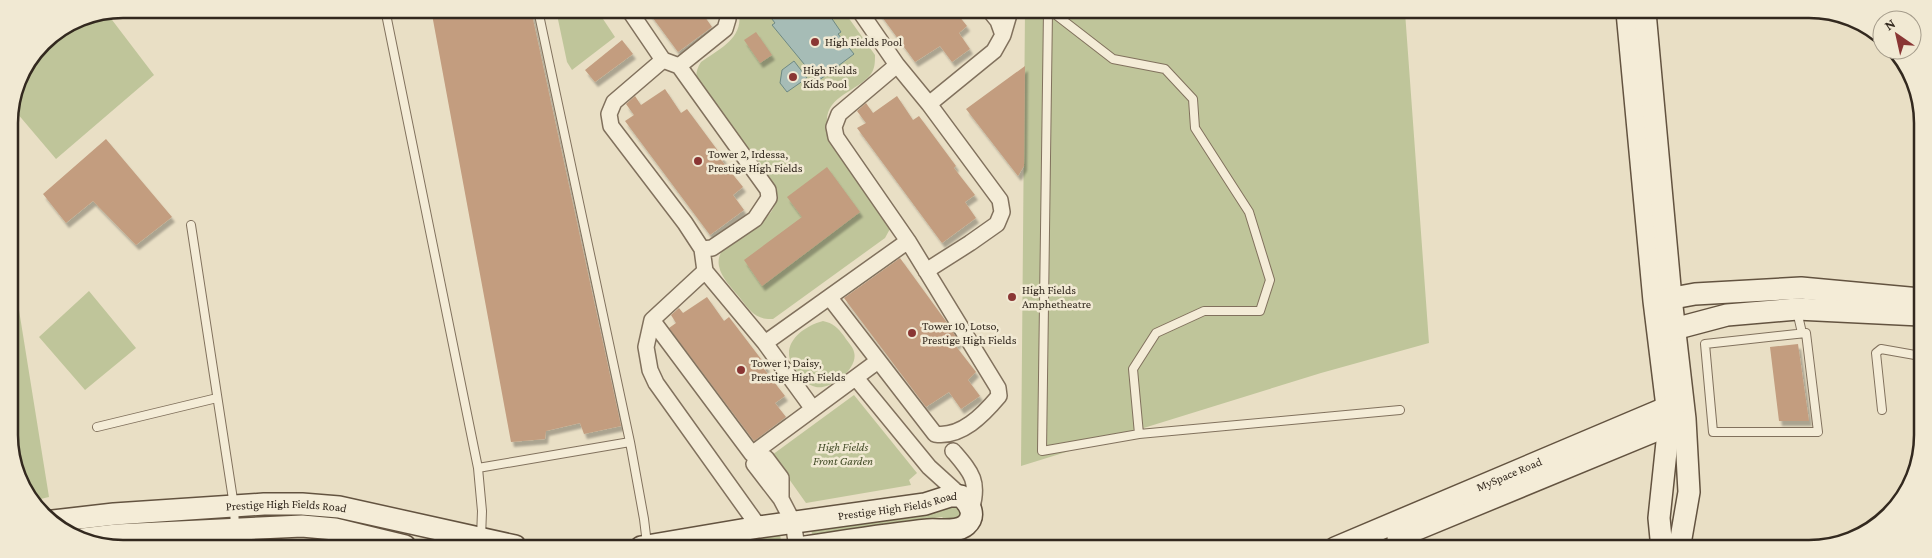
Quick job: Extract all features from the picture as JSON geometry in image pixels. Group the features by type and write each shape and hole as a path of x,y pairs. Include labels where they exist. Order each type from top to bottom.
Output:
{"street":[{"path":"634,18 663,60 680,66 768,190 769,198 755,219 712,248 702,249"},
{"path":"680,66 725,29 728,18"},
{"path":"865,18 897,65 929,104 1000,200 1002,212 997,224 970,244 926,271"},
{"path":"996,18 1003,35"},
{"path":"929,104 994,51 1003,35 1008,18"},
{"path":"1628,18 1676,412 1689,492 1681,540"},
{"path":"1645,18 1663,300"},
{"path":"663,60 614,102 609,114 611,126 685,223 702,249 705,271 765,343 813,409"},
{"path":"830,298 935,434 945,436 957,432 973,422 999,396 998,388 908,242 836,137 834,127 839,114 897,65"},
{"path":"765,343 908,242"},
{"path":"705,271 652,320 646,347 650,370 656,383 760,527"},
{"path":"1663,300 1695,294 1801,288 1914,297"},
{"path":"1667,331 1726,315 1797,309 1914,315"},
{"path":"652,320 752,454 878,361"},
{"path":"856,378 924,461 966,503 976,492 975,484 966,466 952,451"},
{"path":"1661,540 1659,518 1676,412"},
{"name":"MySpace Road","path":"1355,540 1676,412"},
{"name":"MySpace Road","path":"1390,540 1676,412"},
{"path":"760,461 794,522 796,540"},
{"name":"Prestige High Fields Road","path":"681,540 925,504 950,496 966,503 970,519 965,526 956,529 928,530 856,540"},
{"name":"Prestige High Fields Road","path":"60,520 114,514 234,506 302,504 339,507 486,540"},
{"path":"375,540 382,516"},
{"name":"Prestige High Fields Road","path":"98,538 235,528 302,526 335,529 375,540"}],"lane":[{"path":"387,18 478,468 482,511 481,539"},
{"path":"540,18 630,442 644,519 644,540"},
{"path":"1050,18 1042,451 1139,434 1400,410"},
{"path":"1059,18 1114,59 1165,69 1193,99 1195,128 1249,212 1270,280 1260,311 1204,312 1156,333 1133,369 1139,434"},
{"path":"191,225 234,506 235,528"},
{"path":"1797,309 1802,333"},
{"path":"1802,333 1806,333 1818,432 1713,432 1705,344 1802,333"},
{"path":"1882,410 1876,353 1881,349 1914,355"},
{"path":"97,427 217,398"},
{"path":"478,468 630,442"}],"green space":[{"path":"111,18 154,75 56,159 18,114 25,82 35,64 49,47 64,35 82,25"},
{"path":"558,18 602,18 615,37 572,70 567,62"},
{"path":"849,18 875,55 875,63 871,74 833,104 827,120 829,132 891,227 885,238 773,319 762,318 750,311 725,279 719,266 720,254 728,244 764,219 773,209 776,196 770,179 700,88 697,81 697,72 701,62 723,47 735,35 739,19"},
{"path":"1025,18 1405,18 1429,343 1321,373 1021,466"},
{"path":"89,291 136,348 85,390 39,337"},
{"path":"18,304 49,497 39,499 35,494 23,470 20,456 18,443"},
{"path":"823,321 837,328 842,333 854,352 854,358 852,365 842,377 829,385 816,387 807,383 800,376 791,362 789,354 790,346 799,333"},
{"name":"High Fields Front Garden","path":"854,395 917,473 909,480 911,485 806,503 772,455"},
{"path":"956,503 963,515 955,522 947,522 942,517 812,535 811,527"},
{"path":"780,535 781,540 745,540"}],"water":[{"name":"High Fields Pool","path":"771,18 831,18 841,32 838,34 854,54 818,81 772,25 775,23"},
{"name":"High Fields Kids Pool","path":"794,61 807,78 787,92 780,83 782,70"}],"building":[{"path":"433,18 533,18 621,426 584,434 580,423 546,431 545,439 511,442"},
{"path":"653,18 706,18 712,27 678,52"},
{"path":"883,18 961,18 967,26 959,33 970,49 952,62 940,46 915,62"},
{"path":"756,32 772,55 760,63 744,40"},
{"path":"622,40 633,54 595,82 585,70"},
{"path":"1025,66 1024,166 1018,176 966,109"},
{"name":"Tower 2, Irdessa, Prestige High Fields","path":"665,89 681,113 687,109 724,159 722,161 743,187 733,195 744,210 710,235 625,121 634,115 626,104 635,96 641,105"},
{"path":"897,96 913,120 919,116 956,166 954,168 975,195 965,202 976,218 942,243 857,128 866,123 857,111 866,103 873,113"},
{"path":"106,139 172,217 136,245 93,201 66,223 43,194"},
{"path":"827,167 860,212 762,286 744,260 802,217 787,197"},
{"name":"Tower 10, Lotso, Prestige High Fields","path":"900,258 948,324 959,342 955,345 976,372 968,380 980,396 961,409 949,392 926,407 844,298"},
{"name":"Tower 1, Daisy, Prestige High Fields","path":"707,297 724,321 729,317 767,367 764,369 785,396 775,403 786,417 754,441 669,328 676,323 671,315 679,308 683,313"},
{"path":"1798,344 1809,421 1779,421 1770,347"}],"place":[{"name":"High Fields Pool","path":"815,42"},
{"name":"High Fields Kids Pool","path":"793,77"},
{"name":"Tower 2, Irdessa, Prestige High Fields","path":"698,161"},
{"name":"High Fields Amphetheatre","path":"1012,297"},
{"name":"Tower 10, Lotso, Prestige High Fields","path":"912,333"},
{"name":"Tower 1, Daisy, Prestige High Fields","path":"741,370"}]}
